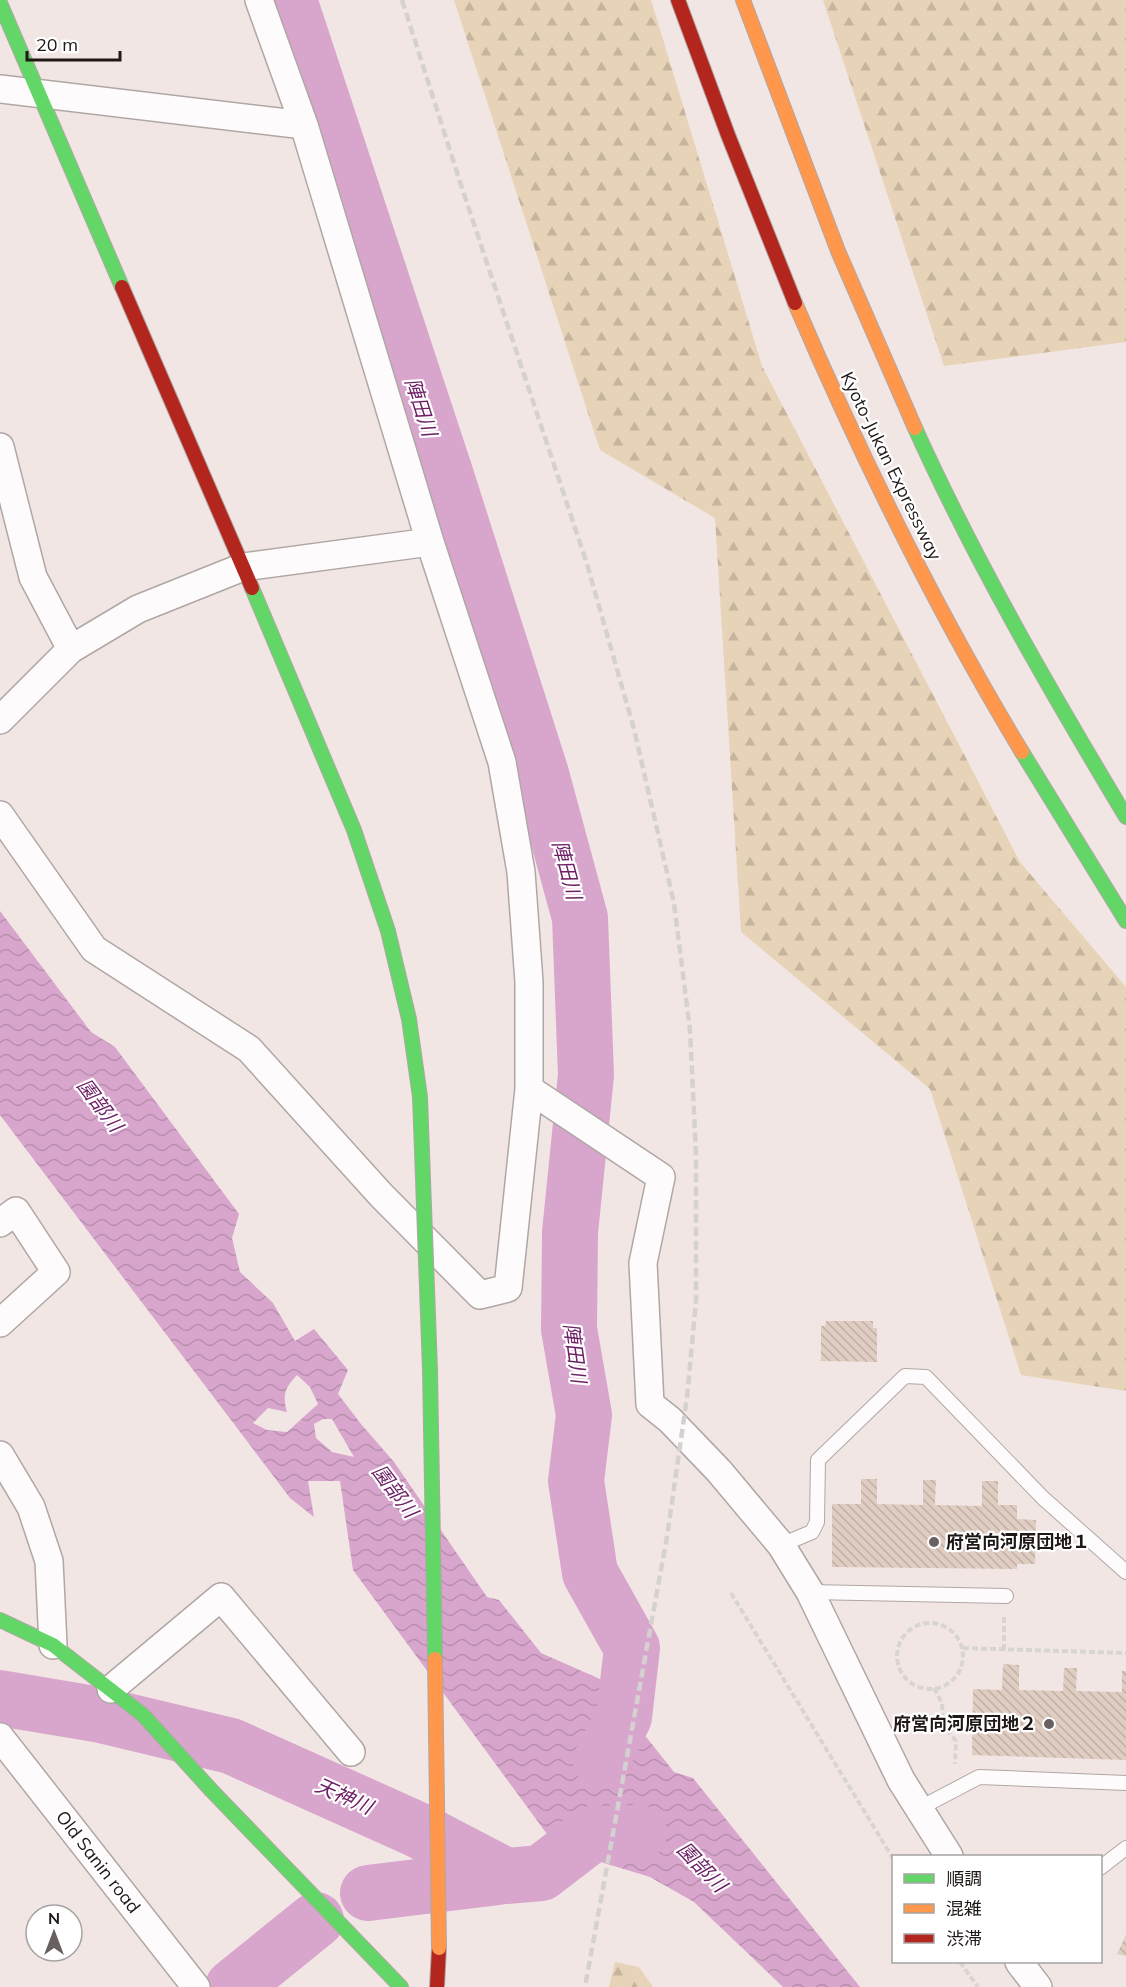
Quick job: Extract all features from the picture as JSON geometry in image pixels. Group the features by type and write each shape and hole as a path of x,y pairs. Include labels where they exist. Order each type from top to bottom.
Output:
{"main road":[{"name":"Kyoto-Jukan Expressway","path":"678,0 767,236 818,357 873,476 984,687 1126,921"},
{"name":"Kyoto-Jukan Expressway","path":"742,0 850,280 947,497 1066,716 1126,817"},
{"path":"0,3 354,830 388,931 409,1019 420,1097 430,1370 439,1948 437,1987"},
{"path":"0,1620 54,1646 142,1715 401,1987"}],"street":[{"path":"0,815 94,949 249,1049 381,1195 480,1295 508,1288 529,1089 530,982 522,883 502,762 430,542 304,125 259,0"},
{"path":"0,89 304,125"},
{"path":"0,447 33,577 71,649"},
{"path":"0,720 71,649 138,609 243,567 430,542"},
{"path":"529,1089 661,1177 643,1263 650,1404 670,1420 720,1471 781,1545 810,1592 901,1780 948,1855"},
{"path":"0,1223 16,1211 56,1272 0,1323"},
{"path":"0,1455 31,1507 49,1562 54,1646"},
{"path":"111,1689 220,1597 351,1752"},
{"name":"Old Sanin road","path":"2,1741 196,1987"},
{"path":"1020,1963 1038,1987"}],"lane":[{"path":"781,1545 812,1532 818,1522 818,1460 905,1376 926,1377 1043,1498 1126,1572"},
{"path":"810,1592 1005,1603"},
{"path":"918,1809 979,1777 1126,1783"},
{"path":"1102,1867 1126,1848"}],"path":[{"path":"730,1593 892,1857"},
{"path":"1004,1650 1005,1603"},
{"path":"929,1622 940,1624 957,1636 963,1648 961,1667 956,1677 934,1688 915,1686 906,1680 896,1660 901,1638 909,1629 929,1622"},
{"path":"963,1648 1126,1653"},
{"path":"934,1688 942,1703 943,1725 956,1741 954,1762 969,1782"},
{"path":"961,1963 978,1987"}],"green space":[{"path":"454,0 651,0 762,366 1020,862 1126,987 1126,1391 1021,1375 930,1089 741,932 715,518 600,450"},
{"path":"823,0 1126,0 1126,342 944,366"},
{"path":"615,1962 639,1967 653,1987 609,1987"}],"water":[{"name":"園部川","path":"0,911 91,1032 115,1047 239,1214 232,1238 240,1272 273,1303 295,1341 314,1329 348,1370 338,1394 394,1462 487,1597 499,1600 541,1653 600,1679 674,1772 693,1778 860,1987 783,1987 694,1902 650,1877 558,1849 353,1570 340,1481 308,1481 314,1517 290,1498 0,1115","holes":["297,1375 310,1387 318,1404 287,1432 267,1430 253,1423 268,1408 287,1412 286,1392","323,1419 332,1419 354,1457 332,1452 316,1438 314,1424"]}],"building":[{"path":"826,1321 873,1321 873,1328 877,1328 877,1362 821,1361 821,1326 825,1326"},
{"name":"府営向河原団地１","path":"861,1479 877,1479 877,1504 923,1505 923,1480 936,1480 935,1505 982,1506 982,1481 998,1481 998,1505 1017,1505 1017,1519 1036,1520 1035,1564 1017,1564 1017,1569 832,1567 832,1504 861,1504"},
{"name":"府営向河原団地２","path":"1003,1664 1019,1665 1019,1690 1063,1691 1064,1668 1077,1668 1076,1691 1122,1692 1122,1671 1126,1671 1126,1760 972,1755 973,1689 1002,1690"},
{"path":"1126,1935 1126,1956 1117,1954"}],"waterway":[{"name":"陣田川","path":"289,0 445,473 541,774 580,918 586,1075 570,1232 569,1329 584,1415 576,1481 590,1573 632,1648 624,1717 601,1761"},
{"name":"天神川","path":"0,1698 101,1715 231,1746 418,1830 506,1876 541,1873 592,1834 639,1833"},
{"path":"368,1893 498,1877"},
{"path":"233,1987 316,1920"}],"railway":[{"path":"402,0 587,564 634,729 674,903 690,1030 696,1154 696,1301 687,1397 667,1537 585,1987"}],"traffic: fast":[{"path":"0,3 122,287"},
{"path":"915,428 963,528 1015,625 1126,817"},
{"path":"252,588 354,830 388,931 409,1019 420,1097"},
{"path":"1022,752 1126,921"},
{"path":"420,1097 430,1370 435,1659"},
{"path":"0,1620 53,1645 143,1715 212,1791 401,1987"}],"traffic: slow":[{"path":"743,0 838,251 915,428"},
{"path":"795,303 846,418 929,587 1022,752"},
{"path":"435,1659 439,1948"}],"traffic: jam":[{"path":"678,0 728,135 795,303"},
{"path":"122,287 252,588"},
{"path":"437,1987 439,1948"}],"place":[{"name":"府営向河原団地１","path":"934,1542"},
{"name":"府営向河原団地２","path":"1049,1724"}]}
